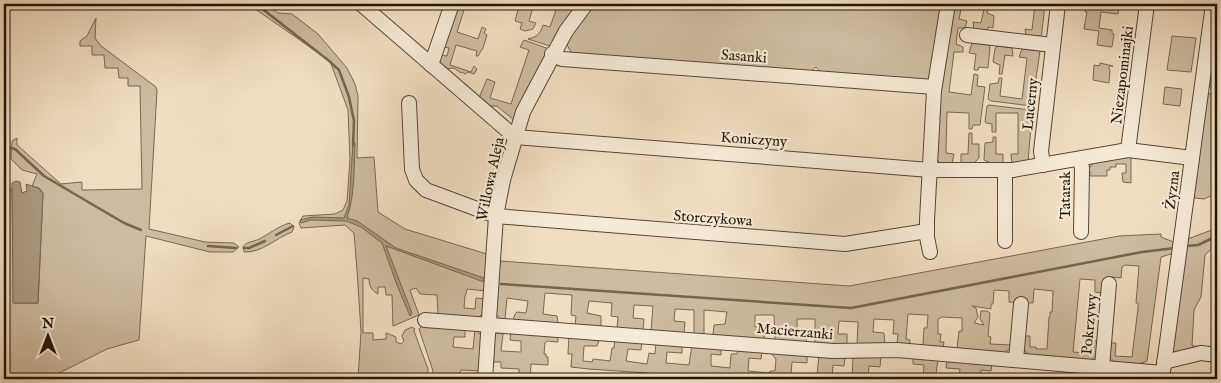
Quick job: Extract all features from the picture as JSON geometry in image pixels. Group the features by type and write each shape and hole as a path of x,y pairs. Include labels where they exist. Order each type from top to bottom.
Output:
{"street":[{"path":"361,4 515,138"},
{"path":"432,65 452,4"},
{"name":"Willowa Aleja","path":"485,379 496,216 515,138 523,112 552,54 566,30 586,4"},
{"path":"930,252 927,231 934,87 948,4"},
{"name":"Lucerny","path":"1042,165 1041,151 1058,4"},
{"name":"Niezapominajki","path":"1128,150 1147,4"},
{"name":"Żyzna","path":"1163,371 1213,4"},
{"path":"967,35 1054,46"},
{"name":"Sasanki","path":"552,54 562,59 816,72 934,87"},
{"name":"Storczykowa","path":"409,102 412,169 416,180 426,190 496,216 845,244 927,231"},
{"name":"Koniczyny","path":"515,138 930,170 1006,170 1128,150 1192,158"},
{"name":"Tatarak","path":"1080,159 1082,168 1081,232"},
{"path":"1005,241 1006,170"},
{"name":"Pokrzywy","path":"1102,367 1109,284"},
{"path":"1016,360 1021,304"},
{"name":"Macierzanki","path":"425,320 833,351 897,350 1163,371 1201,353 1217,355"}],"shaded area":[{"path":"248,4 267,4 278,13 292,14 318,34 347,68 355,84 358,96 357,158 374,157 378,212 405,229 490,255 487,291 467,289 465,295 464,308 475,309 476,298 486,299 484,312 477,319 438,315 437,295 420,294 416,288 410,290 419,315 393,326 392,295 386,295 385,287 378,287 378,294 376,293 371,288 369,279 363,278 363,333 373,333 373,340 386,339 386,333 396,337 396,342 401,344 404,341 402,336 405,330 412,327 415,329 414,331 428,369 428,379 358,379 361,332 354,233 345,225 301,228 299,223 303,216 335,214 343,210 347,201 350,159 348,110 330,61"},
{"path":"457,4 466,4 457,32 478,39 482,27 486,29 484,33 487,35 478,56 476,56 477,51 456,45 450,65 471,72 474,66 477,69 474,74 468,72 465,74 461,73 454,68 445,69 440,62 441,55 447,56 449,48 444,47"},
{"path":"522,4 534,4 529,21 536,23 533,29 525,31 520,29 522,23 515,21 519,6"},
{"path":"558,4 581,4 550,46 528,39 538,35 543,25 550,27"},
{"path":"593,4 943,4 933,77 927,81 821,73 816,67 810,72 569,56 571,52 567,45 569,36"},
{"path":"953,4 962,4 959,19 967,21 965,28 958,28 956,44 963,47 963,52 954,52 949,92 971,95 974,74 978,75 977,86 985,87 980,125 973,125 972,129 969,129 969,113 947,112 946,153 954,154 952,164 939,163 937,159 939,106"},
{"path":"985,4 989,4 987,13 994,16 993,28 988,27 987,33 974,30 973,22 981,23"},
{"path":"1035,4 1045,4 1041,40 1026,36 1025,29 1032,30"},
{"path":"1087,4 1119,5 1118,14 1101,12 1099,28 1112,30 1114,34 1112,47 1097,45 1099,31 1084,29"},
{"path":"1217,4 1217,86 1208,86"},
{"path":"96,18 95,38 101,46 156,87 149,229 205,242 234,243 239,247 233,252 210,252 146,236 139,340 107,349 47,379 4,379 4,187 12,189 14,303 38,303 43,193 39,188 32,186 37,174 22,170 11,159 12,141 17,138 17,145 61,184 82,182 82,190 142,189 140,86 128,86 128,78 119,78 118,68 105,68 104,55 92,55 92,46 80,46 80,41 87,36"},
{"path":"1172,36 1196,38 1191,72 1167,70"},
{"path":"524,40 549,49 514,120 497,106 488,106 479,98 487,79 495,82 490,98 511,104 529,50 520,47"},
{"path":"972,43 988,45 990,47 988,68 979,67 978,70 974,70 976,54 969,53"},
{"path":"997,46 1012,48 1013,56 1005,55 1002,74 999,74 1000,65 993,62"},
{"path":"1022,49 1040,51 1032,106 991,101 988,99 990,84 998,83 999,78 1002,78 1000,96 1022,99 1027,58 1019,57"},
{"path":"1100,63 1113,66 1109,66 1109,83 1093,80 1094,65 1099,66"},
{"path":"1165,87 1182,89 1180,106 1163,104"},
{"path":"1217,94 1217,193 1204,199 1195,198 1193,194 1206,95"},
{"path":"987,106 1031,110 1028,162 1012,165 1011,154 1018,154 1018,113 996,113 996,132 992,132 992,124 985,122"},
{"path":"969,133 972,133 972,144 979,144 979,158 973,164 961,163 961,154 968,154"},
{"path":"993,137 996,137 996,154 1003,154 1003,164 984,160 985,143 993,142"},
{"path":"353,142 355,143 354,181 347,218 357,221 396,248 484,278 484,282 386,246 412,313 410,316 382,243 361,227 346,221 311,220 301,223 300,220 313,217 344,218 349,205"},
{"path":"1131,157 1131,183 1123,182 1122,173 1126,173 1126,164 1116,164 1116,167 1110,167 1110,170 1107,170 1107,176 1090,176 1090,171 1087,171 1094,162"},
{"path":"20,182 22,193 27,191 26,184 38,188 43,193 38,303 13,303 12,183"},
{"path":"290,223 294,227 292,232 263,248 244,252 243,247 249,242 257,240"},
{"path":"1217,228 1217,244 1205,255 1201,297 1194,310 1192,346 1217,347 1217,353 1170,356 1185,240"},
{"path":"1161,234 1161,237 1176,243 1174,253 1161,257 1147,361 1136,365 1115,363 1109,356 1110,343 1116,343 1115,356 1132,357 1138,308 1138,303 1136,303 1139,266 1125,265 1122,267 1121,278 1112,277 1103,282 1102,293 1095,292 1095,280 1080,279 1073,352 1084,353 1085,351 1090,351 1091,341 1097,341 1097,355 1090,361 1028,355 1023,348 1025,336 1030,336 1030,347 1047,349 1049,317 1050,312 1052,312 1053,291 1034,289 1033,303 1009,302 1009,291 994,290 991,309 972,306 976,308 978,317 974,323 984,325 980,319 981,311 990,313 988,336 991,337 990,344 1012,345 1004,353 957,349 959,331 962,331 962,318 942,317 938,319 938,334 941,334 940,342 944,342 943,348 923,346 924,328 927,328 928,315 908,314 906,339 910,340 910,345 897,344 898,334 893,334 894,320 874,319 873,332 884,333 885,344 857,345 858,322 839,321 838,334 847,334 847,345 815,343 815,319 797,319 797,331 807,331 806,342 775,340 774,315 755,315 755,327 766,328 764,339 713,335 714,325 725,324 727,312 704,310 704,335 694,334 694,310 675,309 674,321 685,322 684,333 651,331 653,306 634,305 633,318 644,319 643,330 617,328 618,317 611,316 612,303 589,301 587,313 601,316 601,327 575,325 576,316 571,315 572,295 545,293 543,314 557,316 558,323 513,320 517,312 526,313 528,301 507,298 505,319 501,319 495,313 500,261 849,286 1119,236"},
{"path":"423,325 465,328 465,337 454,337 453,347 473,349 475,329 483,337 480,371 461,370 458,379 433,379 433,371 419,329"},
{"path":"511,331 558,335 558,342 547,341 545,343 544,354 548,357 548,365 531,364 530,379 519,377 519,369 501,368 501,362 493,362 494,335 497,333 503,334 501,351 521,352 521,341 510,340"},
{"path":"569,335 594,337 594,340 599,341 597,346 584,346 583,361 592,362 593,359 610,361 615,339 642,342 641,350 628,349 626,361 647,364 649,353 655,354 656,342 678,344 678,346 682,347 682,353 667,352 666,363 689,365 692,345 718,347 721,355 711,354 711,366 730,368 731,354 737,354 738,349 762,351 761,359 749,358 748,371 769,373 770,371 775,371 776,359 770,352 807,355 807,363 792,362 791,374 817,376 819,355 845,357 844,366 833,365 832,379 734,379 589,369 571,367 572,354 568,354"},
{"path":"881,356 880,367 869,366 868,379 852,379 853,357"},
{"path":"913,356 938,359 936,374 933,374 932,379 923,379 924,365 913,364"},
{"path":"947,360 992,364 991,371 981,370 980,379 959,379 960,369 946,368"}],"waterway":[{"path":"256,4 339,70 349,97 354,121 353,145"},
{"path":"11,148 15,149 44,176 124,223 141,230"},
{"path":"276,235 293,226"},
{"path":"1186,246 1198,245 1217,236"},
{"path":"244,248 249,248 265,241"},
{"path":"208,246 236,248"},
{"path":"501,284 851,308 1142,252 1175,248"}]}
